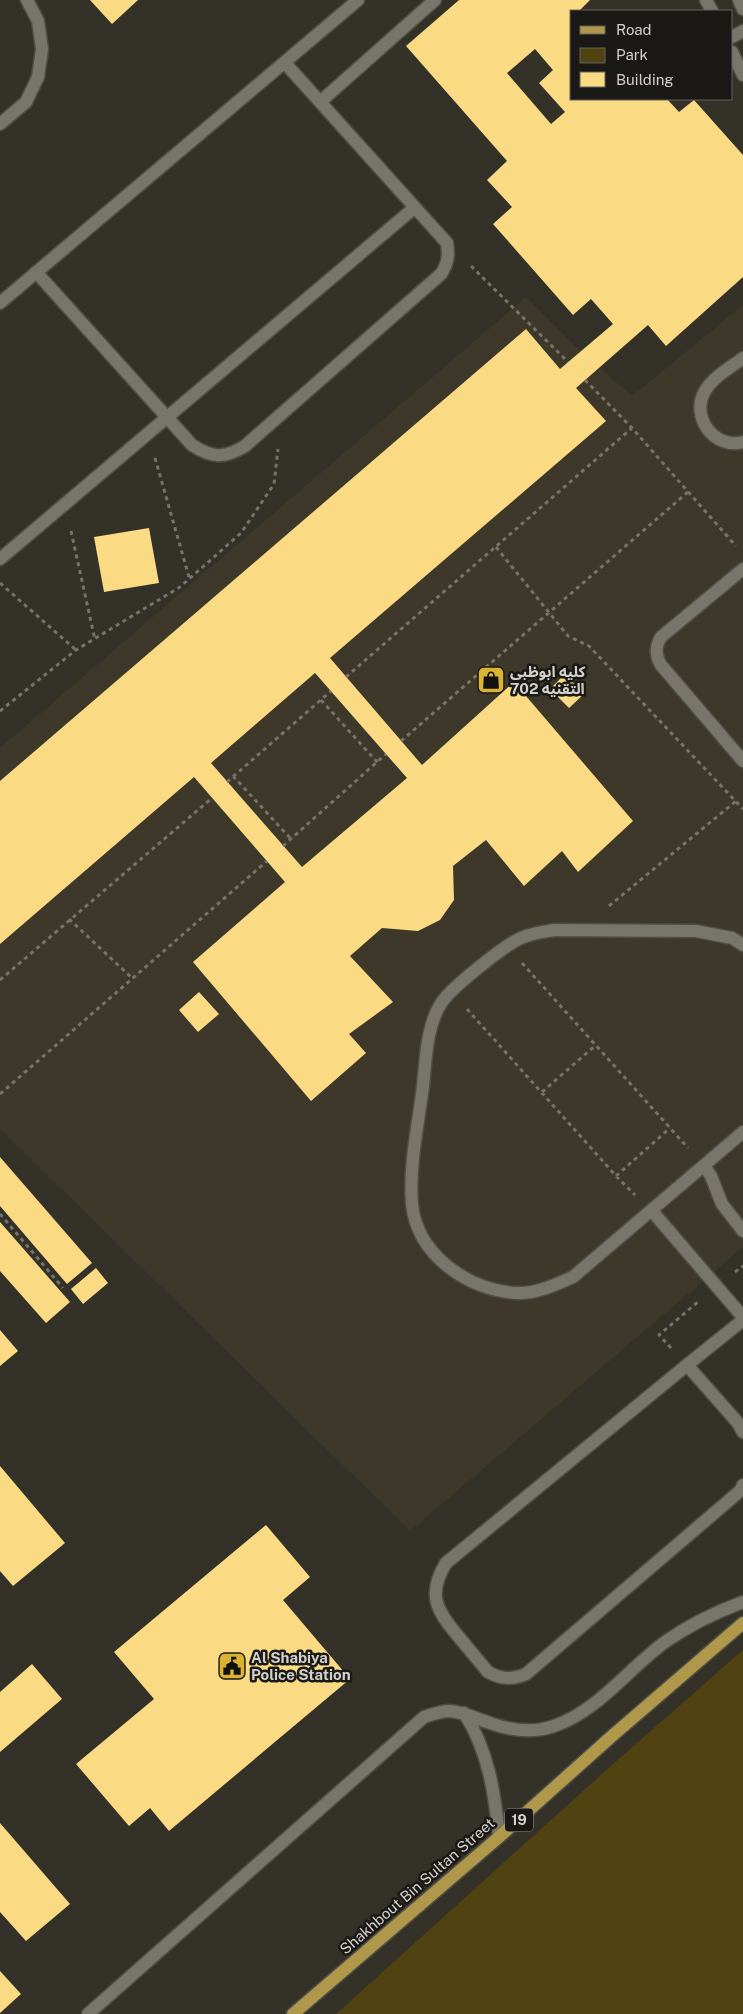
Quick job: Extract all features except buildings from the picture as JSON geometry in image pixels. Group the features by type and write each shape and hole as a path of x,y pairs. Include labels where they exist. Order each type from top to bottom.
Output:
{"main road":[{"name":"Shakhbout Bin Sultan Street","path":"292,2014 499,1837 743,1623"}],"lane":[{"path":"0,124 26,102 38,76 42,49 38,21 27,0"},
{"path":"0,303 358,0"},
{"path":"320,102 435,0"},
{"path":"738,0 743,9"},
{"path":"733,54 743,75"},
{"path":"36,272 192,445 204,453 218,456 233,454 245,446 441,274 447,265 449,254 447,243 284,63"},
{"path":"0,559 414,208"},
{"path":"743,358 705,389 700,411 703,422 709,432 718,439 728,443 743,442"},
{"path":"743,569 661,637 656,651 661,664 743,761"},
{"path":"743,945 732,938 696,931 580,930 537,932 507,946 442,1002 432,1027 411,1176 412,1206 422,1234 438,1258 461,1277 488,1289 517,1293 546,1289 573,1277 743,1132"},
{"path":"704,1166 711,1176 722,1204 743,1231"},
{"path":"652,1211 743,1319 446,1563 438,1575 435,1590 436,1604 442,1617 488,1672 497,1677 516,1678 526,1674 740,1491 743,1485"},
{"path":"687,1365 741,1425"},
{"path":"88,2014 424,1717 436,1712 450,1711 464,1713 507,1729 530,1731 559,1724 572,1719 590,1706 665,1642 702,1620 743,1602"},
{"path":"464,1713 476,1731 487,1766 495,1801 499,1837"}],"path":[{"path":"447,243 568,362"},
{"path":"586,380 689,491 737,547"},
{"path":"0,711 76,650 180,587 189,577 241,533 274,484 280,415"},
{"path":"346,677 632,428"},
{"path":"148,433 189,577"},
{"path":"401,741 689,491"},
{"path":"65,504 95,640"},
{"path":"496,547 568,636 589,646 743,810"},
{"path":"0,583 76,650"},
{"path":"227,782 331,691"},
{"path":"321,700 378,763"},
{"path":"283,846 386,754"},
{"path":"233,776 290,839"},
{"path":"0,980 212,798"},
{"path":"580,930 736,801"},
{"path":"0,1094 268,861"},
{"path":"69,919 132,978"},
{"path":"507,946 704,1166"},
{"path":"452,992 616,1176 652,1211"},
{"path":"542,1092 596,1045"},
{"path":"616,1176 670,1128"},
{"path":"0,1214 63,1288"}],"shaded area":[{"path":"526,297 574,345 632,396 743,305 743,1247 410,1531 0,1129 0,748"}],"green space":[{"path":"743,1650 743,2014 336,2014 613,1764"}],"place":[{"name":"كليه ابوظبي التقنيه 702","path":"491,680"},
{"name":"Al Shabiya Police Station","path":"232,1666"}]}
